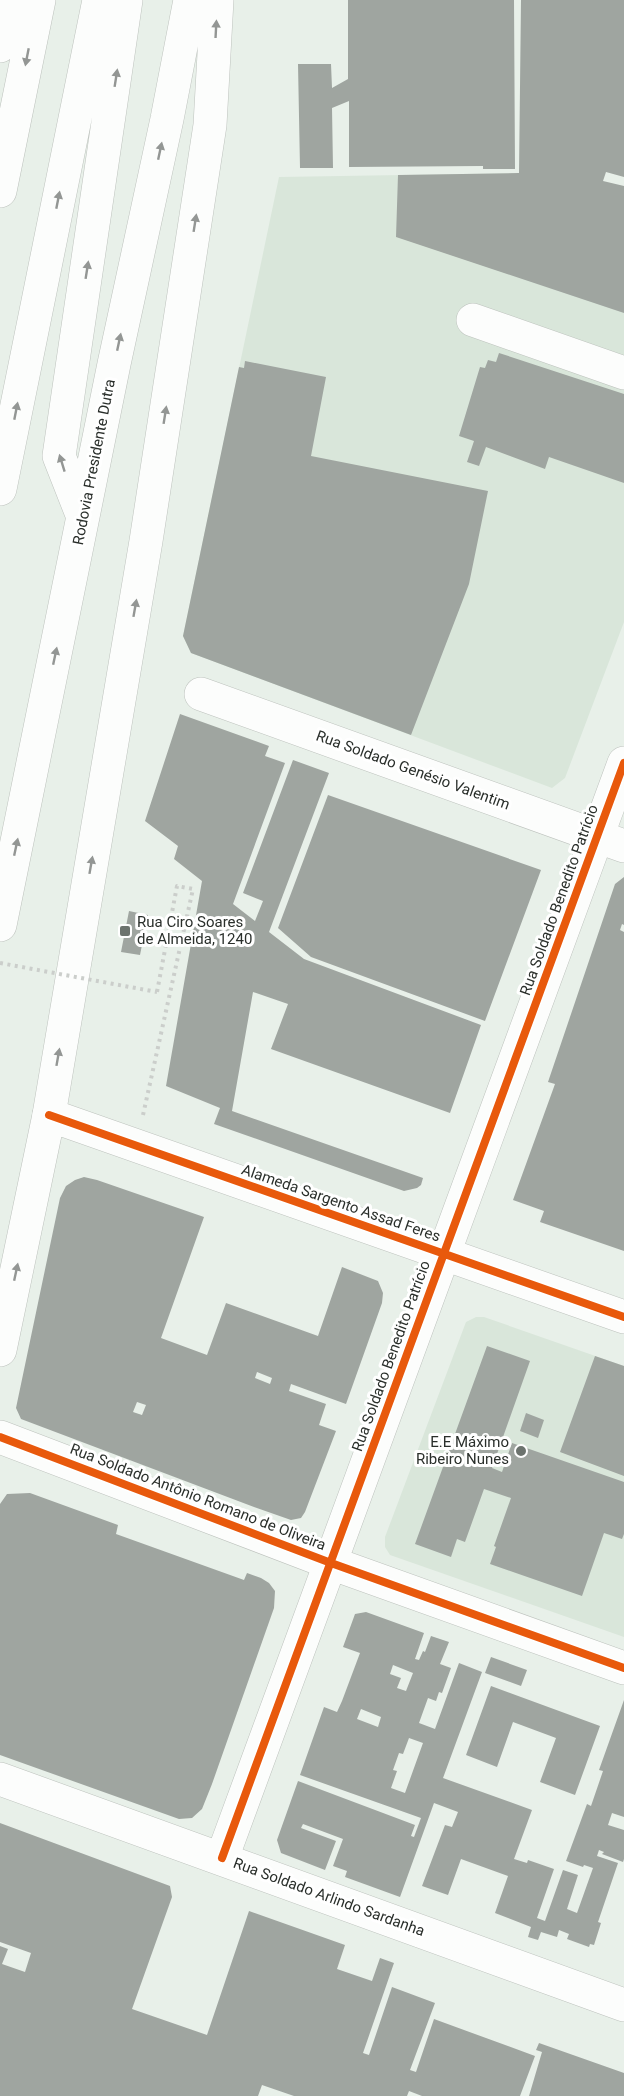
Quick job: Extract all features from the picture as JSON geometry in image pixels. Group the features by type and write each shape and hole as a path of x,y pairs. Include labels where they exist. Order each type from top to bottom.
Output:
{"main road":[{"path":"0,46 11,0"},
{"path":"0,191 39,0"},
{"path":"0,489 99,0"},
{"path":"83,517 59,456 126,0"},
{"name":"Rodovia Presidente Dutra","path":"0,925 190,0"},
{"path":"0,1350 49,1114 146,541 204,160 213,79 218,0"},
{"path":"473,320 624,373"},
{"name":"Rua Soldado Genésio Valentim","path":"201,694 611,841"},
{"name":"Rua Soldado Benedito Patrício","path":"222,1858 443,1253 611,841 624,763"},
{"name":"Alameda Sargento Assad Feres","path":"49,1114 624,1317"},
{"name":"Rua Soldado Antônio Romano de Oliveira","path":"0,1437 331,1563 624,1668"},
{"name":"Rua Soldado Arlindo Sardanha","path":"0,1779 624,2005"}],"path":[{"path":"0,963 157,992 177,886 193,889 136,1145"}],"shaded area":[{"path":"519,173 624,204 624,622 565,778 552,788 191,653 183,636 279,177"},
{"name":"E.E Máximo Ribeiro Nunes","path":"476,1317 484,1317 624,1366 624,1637 390,1555 385,1547 385,1537 466,1322"}],"building":[{"path":"348,0 514,0 515,169 483,169 483,166 349,167 349,101 332,108 333,168 300,168 298,64 331,64 332,88 348,79"},
{"path":"521,0 624,0 624,177 606,172 603,181 624,186 624,313 396,237 398,175 519,173"},
{"path":"499,353 624,394 624,483 549,457 545,469 486,447 479,466 467,462 474,441 459,436 480,367 485,368 488,360 496,362"},
{"path":"245,361 326,377 311,456 488,491 469,584 411,735 191,653 183,636 239,367 244,368"},
{"path":"180,714 269,746 265,756 285,763 233,904 255,921 263,901 243,893 293,760 329,773 269,932 304,959 481,1025 450,1113 271,1049 288,1004 253,992 232,1111 423,1178 421,1185 417,1188 404,1191 214,1124 220,1108 166,1086 202,881 174,859 178,846 145,821"},
{"path":"328,795 541,870 485,1021 311,957 278,928"},
{"path":"624,877 624,925 622,924 620,930 624,932 624,1251 540,1222 544,1211 513,1200 555,1084 548,1082 615,884"},
{"path":"129,911 148,915 140,955 121,952"},
{"path":"84,1177 97,1180 204,1217 161,1338 207,1355 226,1303 318,1336 342,1267 378,1281 383,1293 382,1303 346,1404 291,1384 289,1391 326,1404 319,1425 336,1431 301,1518 291,1520 254,1507 21,1419 16,1408 60,1198 66,1186","holes":["257,1372 272,1378 270,1384 255,1378","137,1402 146,1405 142,1415 133,1412"]},
{"path":"487,1346 530,1361 492,1468 502,1472 512,1443 624,1482 624,1534 622,1539 604,1533 582,1596 490,1564 511,1498 484,1489 465,1542 457,1539 451,1557 415,1544"},
{"path":"595,1356 624,1366 624,1476 560,1452"},
{"path":"526,1413 544,1420 538,1438 520,1431"},
{"path":"30,1493 118,1525 116,1534 244,1580 247,1573 261,1578 275,1591 274,1608 212,1784 202,1809 192,1818 179,1819 0,1755 0,1504 7,1494"},
{"path":"366,1612 424,1633 415,1659 419,1660 423,1651 425,1652 431,1636 449,1642 440,1664 451,1668 442,1693 439,1692 436,1701 428,1698 419,1723 435,1729 459,1663 482,1672 443,1778 532,1810 514,1859 527,1863 528,1860 554,1869 537,1918 545,1921 563,1870 578,1875 567,1909 577,1913 593,1868 566,1861 587,1804 591,1806 603,1771 599,1770 624,1700 624,1817 612,1813 608,1825 624,1830 624,1859 623,1862 602,1854 604,1852 599,1850 597,1856 618,1863 598,1922 601,1923 594,1945 590,1944 589,1947 567,1939 569,1934 559,1930 557,1937 541,1932 538,1940 528,1937 531,1927 495,1913 508,1876 461,1859 448,1895 422,1886 445,1825 452,1827 458,1812 434,1803 400,1897 345,1877 347,1871 333,1866 343,1839 303,1824 301,1828 336,1841 325,1870 281,1853 277,1840 298,1781 415,1825 411,1836 414,1837 421,1818 300,1775 324,1707 337,1712 360,1653 343,1647 355,1614","holes":["393,1665 413,1673 406,1691 397,1688 401,1678 390,1674","361,1709 381,1717 378,1727 357,1719","409,1738 423,1743 405,1793 391,1788 397,1771 393,1770 399,1753 403,1754"]},
{"path":"491,1657 527,1670 521,1686 485,1673"},
{"path":"491,1686 600,1726 575,1795 540,1782 556,1738 513,1722 497,1767 466,1755"},
{"path":"0,1823 170,1886 172,1897 132,2009 207,2035 249,1911 345,1945 337,1969 372,1981 380,1958 394,1963 363,2053 369,2055 392,1987 435,2003 410,2070 416,2072 434,2019 535,2056 520,2096 422,2096 409,2091 407,2096 294,2096 262,2085 258,2096 0,2096 0,1946 8,1949 2,1964 25,1972 31,1953 0,1942"},
{"path":"539,2043 624,2073 624,2096 529,2096 542,2052 536,2050"}],"cycle path":[{"path":"222,1858 624,763"},
{"path":"49,1115 624,1317"},
{"path":"0,1437 331,1563 624,1668"}],"place":[{"name":"Rua Ciro Soares de Almeida, 1240","path":"125,931"},
{"name":"E.E Máximo Ribeiro Nunes","path":"521,1451"}]}
